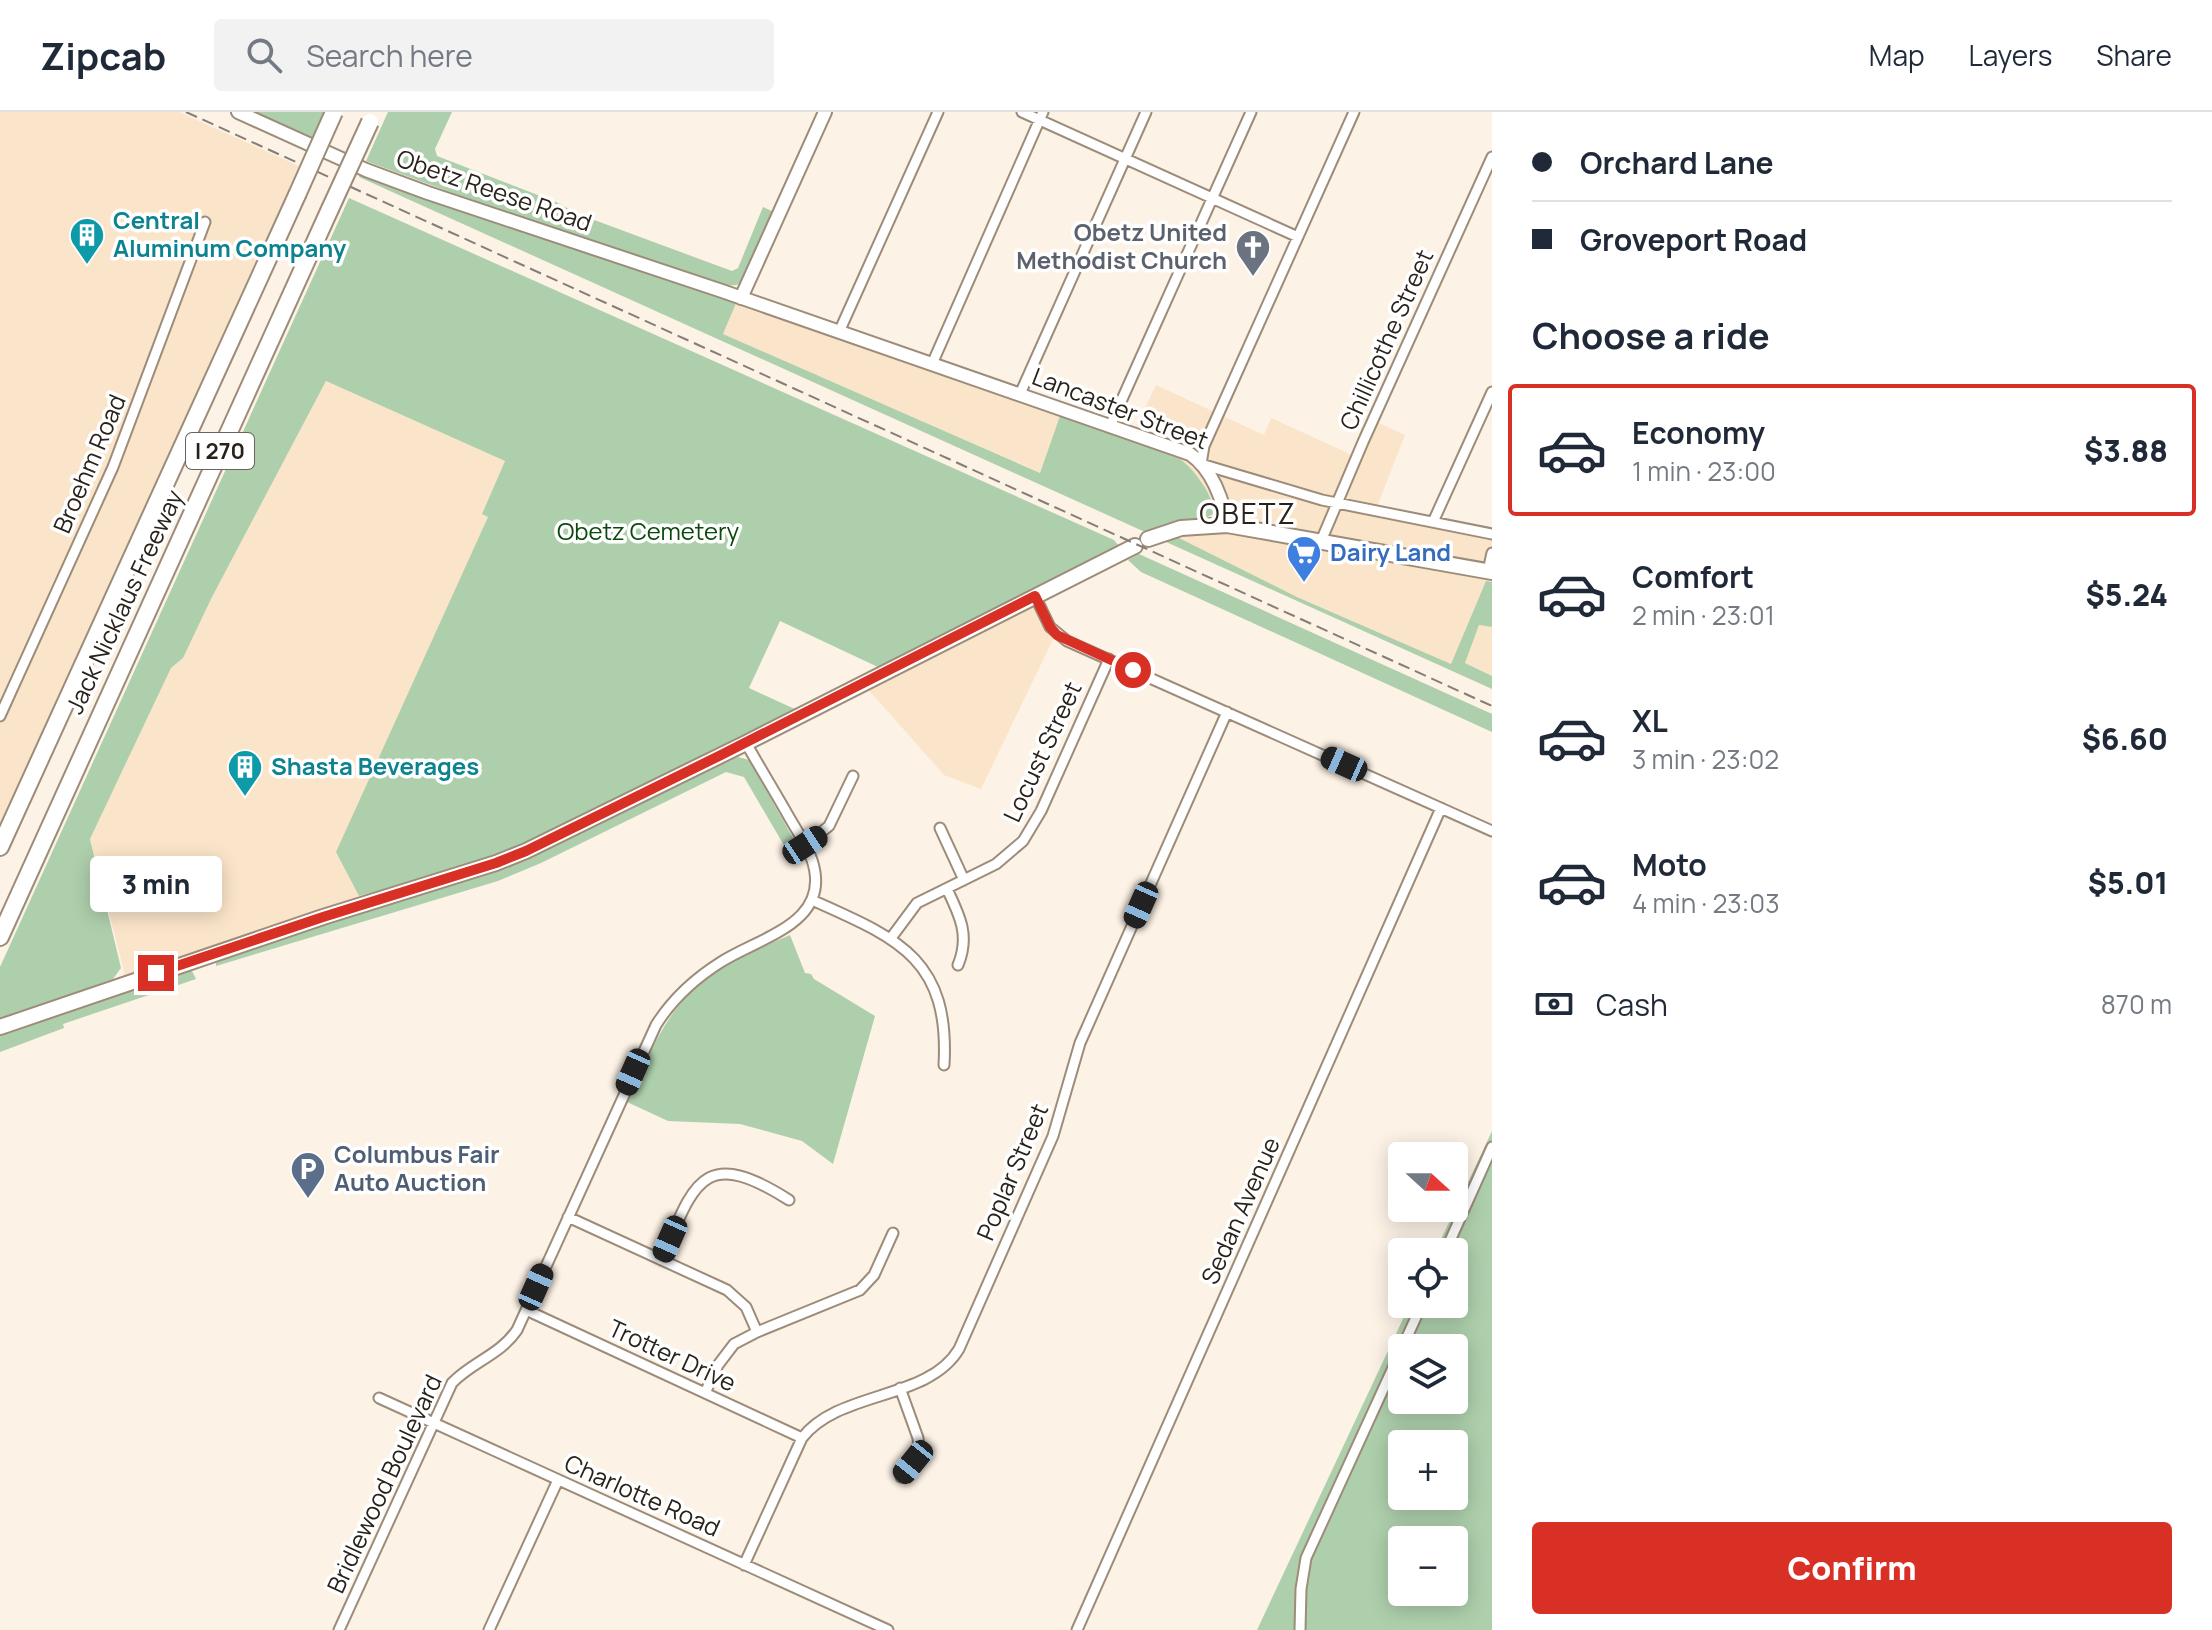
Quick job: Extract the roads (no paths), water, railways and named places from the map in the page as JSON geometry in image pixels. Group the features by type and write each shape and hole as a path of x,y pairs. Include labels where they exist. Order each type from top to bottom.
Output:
{"highway":[{"name":"Jack Nicklaus Freeway","path":"0,847 334,112"},
{"name":"Jack Nicklaus Freeway","path":"0,937 372,117"}],"main road":[{"path":"0,1027 323,917 496,863 746,743 1142,542 1181,528 1227,525 1490,572"}],"street":[{"name":"Obetz Reese Road","path":"238,112 366,170 741,298"},
{"path":"741,298 825,112"},
{"path":"839,332 938,112"},
{"path":"1022,112 1041,116 1125,159 1298,237"},
{"path":"1020,394 1146,112"},
{"path":"1110,426 1251,112"},
{"path":"1227,525 1221,497 1201,464 1204,446 1354,112"},
{"path":"932,364 1041,116"},
{"name":"Chillicothe Street","path":"1321,541 1492,157"},
{"name":"Broehm Road","path":"0,716 110,475 205,222"},
{"name":"Lancaster Street","path":"741,298 1190,454 1201,464 1337,503 1492,534"},
{"path":"1433,522 1492,392"},
{"path":"1490,572 1492,553"},
{"path":"1035,596 1057,635 1492,831"},
{"name":"Locust Street","path":"891,938 917,903 1010,854 1033,826 1109,659"},
{"name":"Poplar Street","path":"744,1565 802,1438 824,1418 900,1388 946,1365 959,1349 1053,1136 1080,1043 1227,712"},
{"path":"746,743 805,845 816,876 812,900 891,938 921,966 935,990 944,1020 944,1065"},
{"path":"805,845 829,826 853,776"},
{"name":"Sedan Avenue","path":"1077,1630 1441,808"},
{"path":"940,828 964,880"},
{"path":"947,889 964,931 965,942 958,965"},
{"name":"Bridlewood Boulevard","path":"339,1630 452,1383 502,1348 517,1330 646,1043 667,1008 704,974 794,923 812,900"},
{"path":"1451,1238 1492,1147"},
{"path":"661,1260 689,1196 708,1177 733,1175 766,1185 789,1200"},
{"path":"568,1217 734,1294 746,1307 757,1332"},
{"path":"705,1393 729,1350 757,1332 860,1290 874,1275 893,1233"},
{"name":"Trotter Drive","path":"526,1310 802,1438"},
{"path":"1300,1630 1301,1589 1306,1558 1388,1379"},
{"path":"900,1388 918,1438 919,1450 901,1477"},
{"name":"Charlotte Road","path":"379,1398 888,1630"},
{"path":"489,1630 558,1480"}],"railway":[{"path":"186,112 1492,706"}],"place":[{"name":"Central Aluminum Company","path":"87,266"},
{"name":"Obetz United Methodist Church","path":"1253,278"},
{"name":"Dairy Land","path":"1304,584"},
{"name":"Shasta Beverages","path":"245,798"},
{"name":"Columbus Fair Auto Auction","path":"308,1200"}],"district":[{"name":"OBETZ","path":"1248,514"}],"park label":[{"name":"Obetz Cemetery","path":"648,532"}]}
